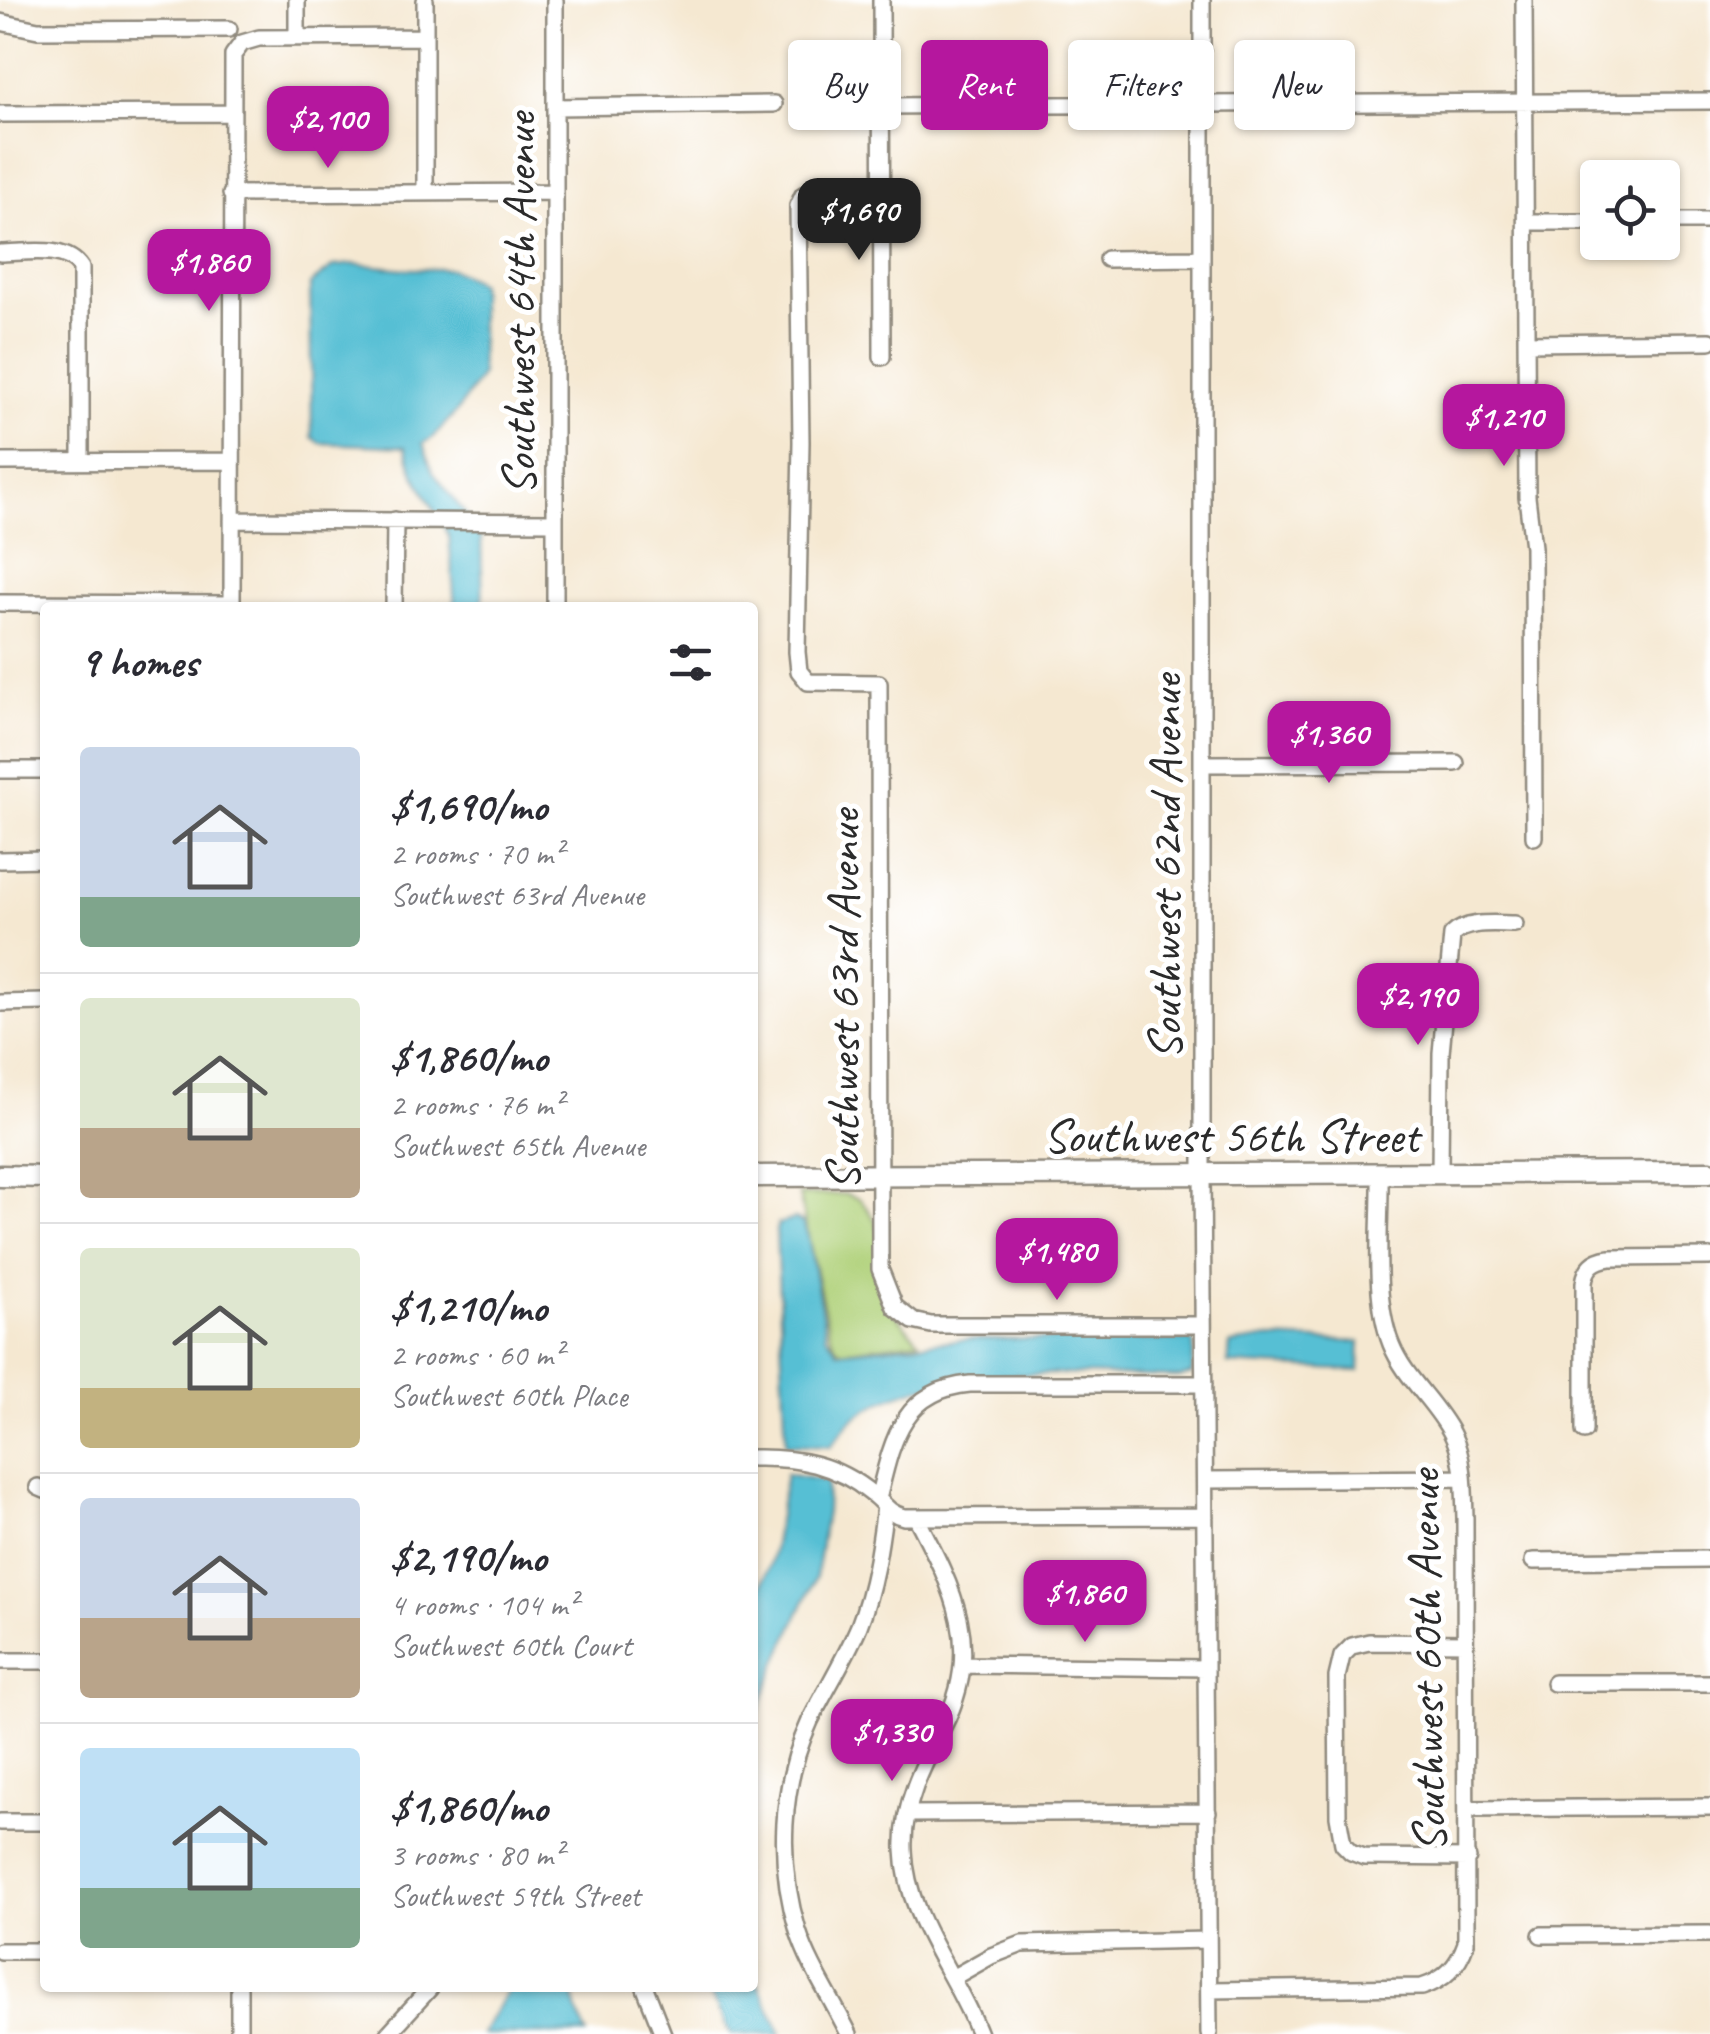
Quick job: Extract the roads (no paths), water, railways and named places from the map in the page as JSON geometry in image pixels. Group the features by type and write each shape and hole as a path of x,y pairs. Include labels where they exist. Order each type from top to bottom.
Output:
{"main road":[{"name":"Southwest 56th Street","path":"758,1176 1710,1172"},
{"path":"0,1176 40,1177"}],"street":[{"path":"297,0 297,37"},
{"path":"425,193 426,0"},
{"name":"Southwest 64th Avenue","path":"555,0 555,602"},
{"path":"881,0 881,40"},
{"name":"Southwest 62nd Avenue","path":"1202,0 1202,40"},
{"path":"1524,0 1534,836"},
{"path":"0,22 38,30 229,29"},
{"path":"232,602 232,58 242,43 259,38 425,36"},
{"path":"1214,104 1710,101"},
{"path":"556,107 774,104"},
{"path":"901,106 1068,105"},
{"path":"0,114 231,113"},
{"path":"882,130 882,357"},
{"name":"Southwest 62nd Avenue","path":"1202,130 1202,1175 1210,2034"},
{"name":"Southwest 63rd Avenue","path":"881,191 815,190 803,195 798,209 797,646 802,677 813,683 879,684 880,1269 888,1295 899,1311 931,1325 1203,1325"},
{"path":"231,194 554,192"},
{"path":"1680,221 1710,221"},
{"path":"1526,222 1580,222"},
{"path":"0,254 63,253 78,262 82,276 81,462"},
{"path":"1107,258 1202,258"},
{"path":"1526,342 1710,341"},
{"path":"0,462 232,462"},
{"path":"232,520 555,522"},
{"path":"394,520 394,602"},
{"path":"0,603 40,604"},
{"path":"1202,764 1456,763"},
{"path":"0,770 40,770"},
{"path":"0,860 40,859"},
{"path":"1440,1174 1440,1053 1454,932 1473,925 1515,924"},
{"path":"0,1002 40,1002"},
{"name":"Southwest 60th Avenue","path":"1209,1990 1428,1986 1457,1963 1466,1944 1463,1478 1450,1432 1408,1376 1386,1330 1381,1285 1380,1174"},
{"path":"1584,1431 1584,1284 1590,1266 1610,1258 1710,1257"},
{"path":"849,2034 809,1961 796,1926 786,1878 786,1821 802,1740 847,1652 867,1602 876,1568 881,1502 897,1432 913,1408 944,1387 1204,1384"},
{"path":"758,1458 821,1464 845,1475 894,1515 1205,1516"},
{"path":"1205,1480 1463,1478"},
{"path":"916,1517 954,1596 962,1636 962,1664 955,1700 921,1769 908,1814 904,1856 912,1891 979,2034"},
{"path":"1533,1561 1710,1559"},
{"path":"1466,1643 1369,1642 1348,1648 1340,1661 1338,1677 1338,1816 1344,1847 1360,1856 1468,1858"},
{"path":"0,1661 40,1661"},
{"path":"962,1664 1206,1668"},
{"path":"1554,1683 1710,1683"},
{"path":"1467,1810 1710,1807"},
{"path":"908,1814 1208,1812"},
{"path":"0,1822 40,1822"},
{"path":"1541,1936 1710,1934"},
{"path":"952,1978 1022,1944 1208,1940"},
{"path":"0,1951 40,1951"},
{"path":"239,1992 239,2034"},
{"path":"388,2034 426,1992"},
{"path":"647,1992 664,2034"}],"water":[{"path":"334,266 451,269 479,283 481,376 458,410 423,443 432,471 481,534 483,602 455,602 449,536 414,474 405,447 320,443 312,437 310,284"},
{"path":"794,1219 803,1223 808,1236 826,1335 838,1352 970,1339 1190,1340 1194,1345 1192,1374 1012,1375 926,1386 888,1399 852,1420 831,1446 786,1444 776,1230 778,1224"},
{"path":"1270,1338 1360,1342 1359,1371 1228,1364 1230,1344"},
{"path":"786,1474 827,1481 816,1577 758,1713 758,1593 771,1562"},
{"path":"758,1984 782,2034 731,2034 709,1992 758,1992"},
{"path":"507,1992 574,1992 587,2034 481,2034"}]}
